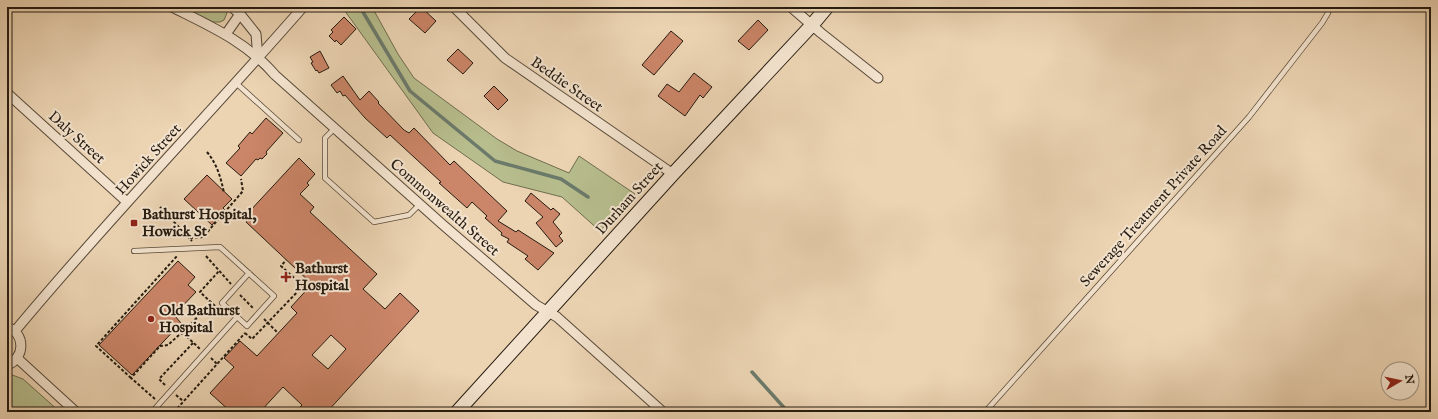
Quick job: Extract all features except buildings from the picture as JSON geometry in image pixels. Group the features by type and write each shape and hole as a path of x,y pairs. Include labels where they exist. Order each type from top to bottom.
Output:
{"main road":[{"name":"Durham Street","path":"457,412 547,311 827,7"}],"street":[{"name":"Commonwealth Street","path":"172,7 226,34 258,58 275,75 420,204 536,304 557,317 663,412"},
{"path":"232,7 240,14 256,34 258,58"},
{"name":"Howick Street","path":"11,329 236,83 303,7"},
{"name":"Beddie Street","path":"454,7 505,58 673,174"},
{"path":"791,7 878,78"},
{"path":"226,34 240,14"},
{"name":"Daly Street","path":"7,93 127,202"},
{"path":"7,365 11,364 18,358 21,352 20,337 11,329"},
{"path":"18,358 76,412"}],"lane":[{"name":"Sewerage Treatment Private Road","path":"985,412 1249,116 1322,23 1328,13 1329,7"},
{"path":"236,83 299,140"},
{"path":"335,128 325,138 325,178 368,217 374,222 409,215 420,204"},
{"path":"134,251 220,247 274,296 246,326 222,303 249,274"},
{"path":"152,412 237,317"}],"path":[{"path":"207,152 220,174 224,193"},
{"path":"189,238 203,237 244,192 241,179"},
{"path":"160,207 278,334"},
{"path":"156,400 96,346 179,254"},
{"path":"233,322 252,339 303,286 281,266 286,260"},
{"path":"216,307 200,292 219,271"},
{"path":"131,378 160,346 168,345 183,333 211,302"},
{"path":"174,412 245,333"},
{"path":"183,401 159,380 193,343"}],"green space":[{"path":"183,7 225,7 227,13 224,20 220,22 213,22"},
{"path":"342,7 372,7 398,54 414,78 497,139 517,151 569,173 579,156 635,194 600,231 562,197 503,182 433,133"},
{"path":"7,373 23,379 60,412 7,412"}],"waterway":[{"path":"360,7 410,91 495,161 561,179 588,197"},
{"path":"752,372 788,412"}],"place":[{"name":"Bathurst Hospital, Howick St","path":"134,223"},
{"name":"Bathurst Hospital","path":"286,277"},
{"name":"Old Bathurst Hospital","path":"151,319"}]}
